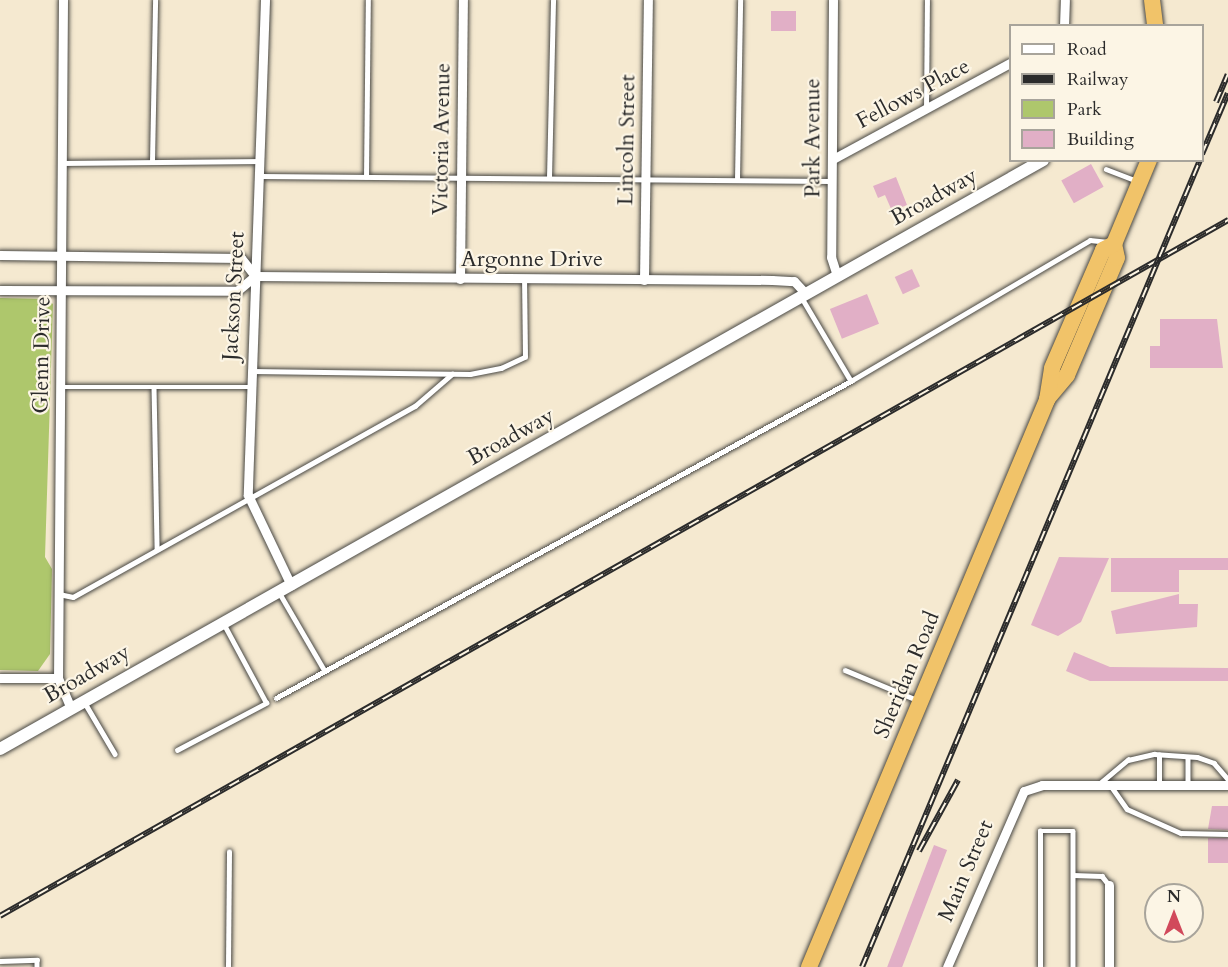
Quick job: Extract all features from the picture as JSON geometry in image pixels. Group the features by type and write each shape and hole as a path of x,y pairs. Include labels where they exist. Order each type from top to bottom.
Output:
{"highway":[{"path":"1152,0 1155,24"},
{"name":"Sheridan Road","path":"808,967 1047,400 1052,368 1093,271 1103,250 1114,244 1148,162"}],"street":[{"name":"Glenn Drive","path":"63,0 58,678 71,708"},
{"name":"Jackson Street","path":"265,0 261,176 249,371 248,495 291,585"},
{"name":"Victoria Avenue","path":"460,279 463,0"},
{"name":"Lincoln Street","path":"644,280 648,0"},
{"name":"Park Avenue","path":"833,0 831,257 837,275"},
{"path":"1064,24 1065,0"},
{"name":"Fellows Place","path":"833,159 1009,64"},
{"name":"Broadway","path":"0,748 1039,162"},
{"path":"0,255 241,258 255,276 237,291 0,290"},
{"name":"Argonne Drive","path":"255,276 794,281 803,295"},
{"path":"0,678 58,678"},
{"path":"1097,786 1228,785"},
{"name":"Main Street","path":"947,967 1024,790 1097,786"},
{"path":"1109,885 1109,967"}],"lane":[{"path":"152,162 155,0"},
{"path":"366,177 368,0"},
{"path":"549,178 553,0"},
{"path":"737,180 740,0"},
{"path":"926,109 927,0"},
{"path":"63,163 261,161"},
{"path":"1106,169 1140,183"},
{"path":"261,176 833,181"},
{"path":"276,698 851,381 1090,240 1114,244"},
{"path":"249,371 452,374 501,368 525,357 524,280"},
{"path":"803,295 851,381"},
{"path":"59,594 73,597 248,495 414,406 452,374"},
{"path":"61,387 249,387"},
{"path":"154,387 157,549"},
{"path":"279,592 325,671"},
{"path":"177,750 266,704 223,623"},
{"path":"844,670 920,701"},
{"path":"84,700 115,754"},
{"path":"1159,755 1159,785"},
{"path":"1097,786 1128,760 1159,755 1188,757 1214,763 1228,780"},
{"path":"1188,757 1188,785"},
{"path":"1111,786 1127,809 1181,833 1228,834"},
{"path":"1040,967 1040,831 1073,831 1073,967"},
{"path":"228,967 229,852"},
{"path":"1073,875 1102,876 1109,885"},
{"path":"0,962 37,960 37,967"}],"green space":[{"path":"0,298 47,299 53,304 45,557 52,569 50,654 38,671 0,670"}],"building":[{"path":"771,11 796,11 796,31 771,31"},
{"path":"1091,164 1104,187 1074,203 1061,180"},
{"path":"896,177 907,205 892,211 885,195 878,198 873,186"},
{"path":"912,269 920,286 903,294 895,277"},
{"path":"867,294 879,324 842,339 830,309"},
{"path":"1160,319 1217,319 1223,368 1150,368 1150,346 1160,346"},
{"path":"1059,557 1109,558 1081,622 1058,636 1031,625"},
{"path":"1111,558 1228,558 1228,570 1179,570 1179,592 1111,592"},
{"path":"1179,594 1179,604 1198,604 1197,627 1116,634 1111,611"},
{"path":"1074,652 1110,667 1228,668 1228,681 1090,681 1066,671"},
{"path":"1212,806 1228,806 1228,830 1208,829"},
{"path":"1208,838 1228,838 1228,863 1208,863"},
{"path":"934,845 947,850 902,967 887,967"}],"railway":[{"path":"1216,102 1228,74"},
{"path":"1204,149 1228,93"},
{"path":"862,967 1199,162"},
{"path":"0,916 1228,220"},
{"path":"919,851 958,780"}]}
